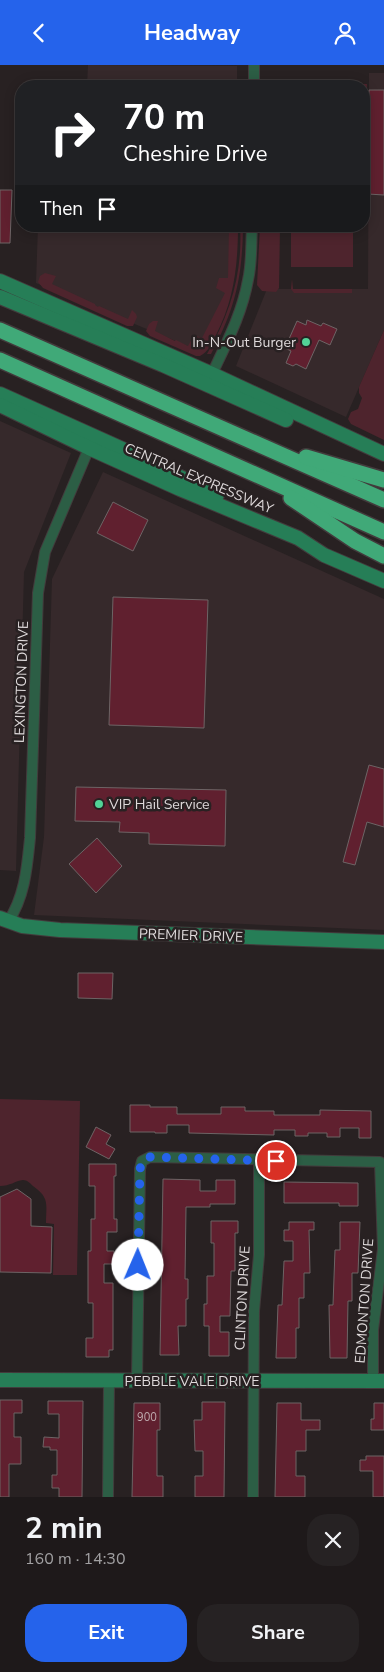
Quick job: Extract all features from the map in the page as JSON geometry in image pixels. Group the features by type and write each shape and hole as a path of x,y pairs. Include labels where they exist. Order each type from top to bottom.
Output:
{"highway":[{"path":"0,330 384,500"},
{"name":"CENTRAL EXPRESSWAY","path":"0,360 384,532"},
{"path":"263,446 384,480"},
{"path":"259,476 354,541 384,557"}],"main road":[{"path":"0,281 212,374 384,455"},
{"path":"0,297 163,365 332,440 348,438"},
{"path":"0,394 167,470 298,538"},
{"name":"CENTRAL EXPRESSWAY","path":"0,405 89,448 298,538 324,555 384,581"},
{"name":"PREMIER DRIVE","path":"4,920 22,926 60,930 384,942"},
{"name":"PEBBLE VALE DRIVE","path":"0,1380 378,1381"}],"street":[{"path":"254,65 254,80"},
{"path":"212,374 234,326 245,293 250,266 252,232"},
{"name":"LEXINGTON DRIVE","path":"4,920 17,909 27,870 30,838 37,601 41,569 45,552 89,448"},
{"path":"137,1381 140,1169 142,1161 150,1157 259,1160"},
{"name":"EDMONTON DRIVE","path":"259,1160 380,1162 383,1249 373,1330 378,1381"},
{"name":"CLINTON DRIVE","path":"253,1497 252,1380 254,1311 259,1255 259,1160"},
{"path":"108,1497 109,1381"}],"shaded area":[{"path":"88,65 237,66 237,80 87,80"},
{"path":"369,73 384,73 384,330 346,417 236,366 267,289 368,289 368,232 370,232"},
{"path":"38,232 234,232 227,303 211,343 202,352 36,283"},
{"path":"229,232 238,232 234,282 227,309 210,347 200,356 150,336 146,331 149,324 153,321 158,321 155,331 175,341 188,346 194,335 202,338 225,293 216,288 219,278 228,278"},
{"path":"240,232 243,232 241,263 236,293 219,338 211,354 207,354 222,324 233,293 237,277"},
{"path":"260,232 280,232 279,288 276,292 262,291 257,285"},
{"path":"291,232 353,232 353,267 291,267"},
{"path":"45,273 56,276 52,284 98,307 128,319 132,310 137,317 133,326 127,326 43,288 38,282 40,276"},
{"path":"292,279 293,289 352,289 352,293 294,293 291,289"},
{"path":"384,330 384,440 351,424 348,419 351,412 358,409 362,398 359,393 359,387"},
{"path":"0,421 71,453 24,572 16,871 0,870"},
{"path":"103,472 384,599 384,930 34,915 44,837 52,579"},
{"path":"0,1099 80,1101 77,1275 53,1275 54,1224 46,1223 46,1202 42,1194 24,1180 0,1186"}],"building":[{"path":"370,90 384,90 384,195 370,194"},
{"path":"0,190 12,190 10,243 0,243"},
{"name":"In-N-Out Burger","path":"307,320 321,326 323,323 337,329 330,345 319,340 306,369 296,364 293,366 286,363 291,351 285,348 297,321 306,325"},
{"path":"113,502 148,520 133,551 97,533"},
{"path":"113,597 208,600 204,728 109,725"},
{"path":"369,765 384,769 384,827 367,822 355,865 343,862"},
{"path":"76,787 226,790 225,846 149,844 149,833 119,832 120,822 75,821"},
{"path":"97,838 122,866 96,893 69,864"},
{"path":"78,973 113,973 112,999 78,998"},
{"path":"130,1105 177,1107 177,1114 221,1114 221,1107 245,1107 245,1111 274,1111 274,1115 320,1115 320,1110 371,1111 371,1138 359,1138 359,1128 340,1128 340,1137 327,1137 327,1133 308,1133 308,1136 295,1136 295,1130 274,1130 274,1135 189,1133 189,1125 167,1125 167,1133 130,1132"},
{"path":"96,1127 111,1135 106,1144 115,1149 109,1159 86,1147"},
{"path":"89,1164 116,1164 116,1176 114,1176 114,1219 117,1219 117,1232 107,1232 107,1251 114,1251 114,1264 104,1264 104,1283 113,1283 113,1350 109,1350 109,1357 86,1357 86,1338 93,1338 93,1303 88,1303 88,1251 91,1251 91,1219 95,1219 95,1186 89,1186"},
{"path":"163,1179 200,1180 200,1191 216,1191 216,1180 235,1180 235,1204 210,1204 210,1207 186,1207 185,1279 188,1279 188,1299 186,1299 186,1326 178,1326 179,1355 160,1355"},
{"path":"284,1182 358,1183 358,1206 339,1206 339,1203 284,1203"},
{"path":"17,1189 31,1199 31,1226 52,1227 51,1273 0,1272 0,1197"},
{"path":"211,1221 238,1221 238,1233 235,1233 235,1271 231,1271 230,1316 220,1316 220,1332 229,1332 229,1356 209,1356 209,1326 204,1326 204,1304 207,1304 207,1276 214,1276 214,1243 211,1243"},
{"path":"289,1222 314,1222 314,1230 309,1230 310,1273 304,1273 304,1298 299,1298 296,1358 276,1358 278,1305 282,1305 284,1261 293,1261 293,1241 284,1241 284,1230 289,1230"},
{"path":"340,1222 360,1222 358,1273 352,1273 352,1301 348,1301 347,1358 330,1358 329,1305 333,1305 335,1250 340,1250"},
{"path":"0,1400 22,1400 22,1413 14,1413 14,1437 21,1437 21,1464 9,1464 9,1497 0,1497"},
{"path":"48,1401 83,1401 82,1497 59,1497 59,1488 52,1488 52,1475 57,1475 57,1450 43,1447 44,1437 59,1438 59,1414 48,1414"},
{"path":"202,1402 225,1402 224,1497 195,1497 195,1476 203,1476 203,1451 195,1451 194,1420 202,1420"},
{"path":"134,1403 160,1403 160,1430 157,1430 157,1476 163,1476 163,1497 132,1497"},
{"path":"277,1403 301,1403 301,1420 320,1420 320,1430 306,1430 306,1451 296,1451 296,1476 305,1476 305,1497 275,1497"},
{"path":"374,1403 384,1403 384,1430 371,1430 371,1419 374,1419"},
{"path":"366,1456 384,1456 384,1497 373,1497 373,1471 360,1471 360,1460 366,1460"}],"place":[{"name":"In-N-Out Burger","path":"306,342"},
{"name":"VIP Hail Service","path":"99,804"}],"route":[{"path":"138,1265 140,1169 142,1161 150,1157 276,1161"}]}
